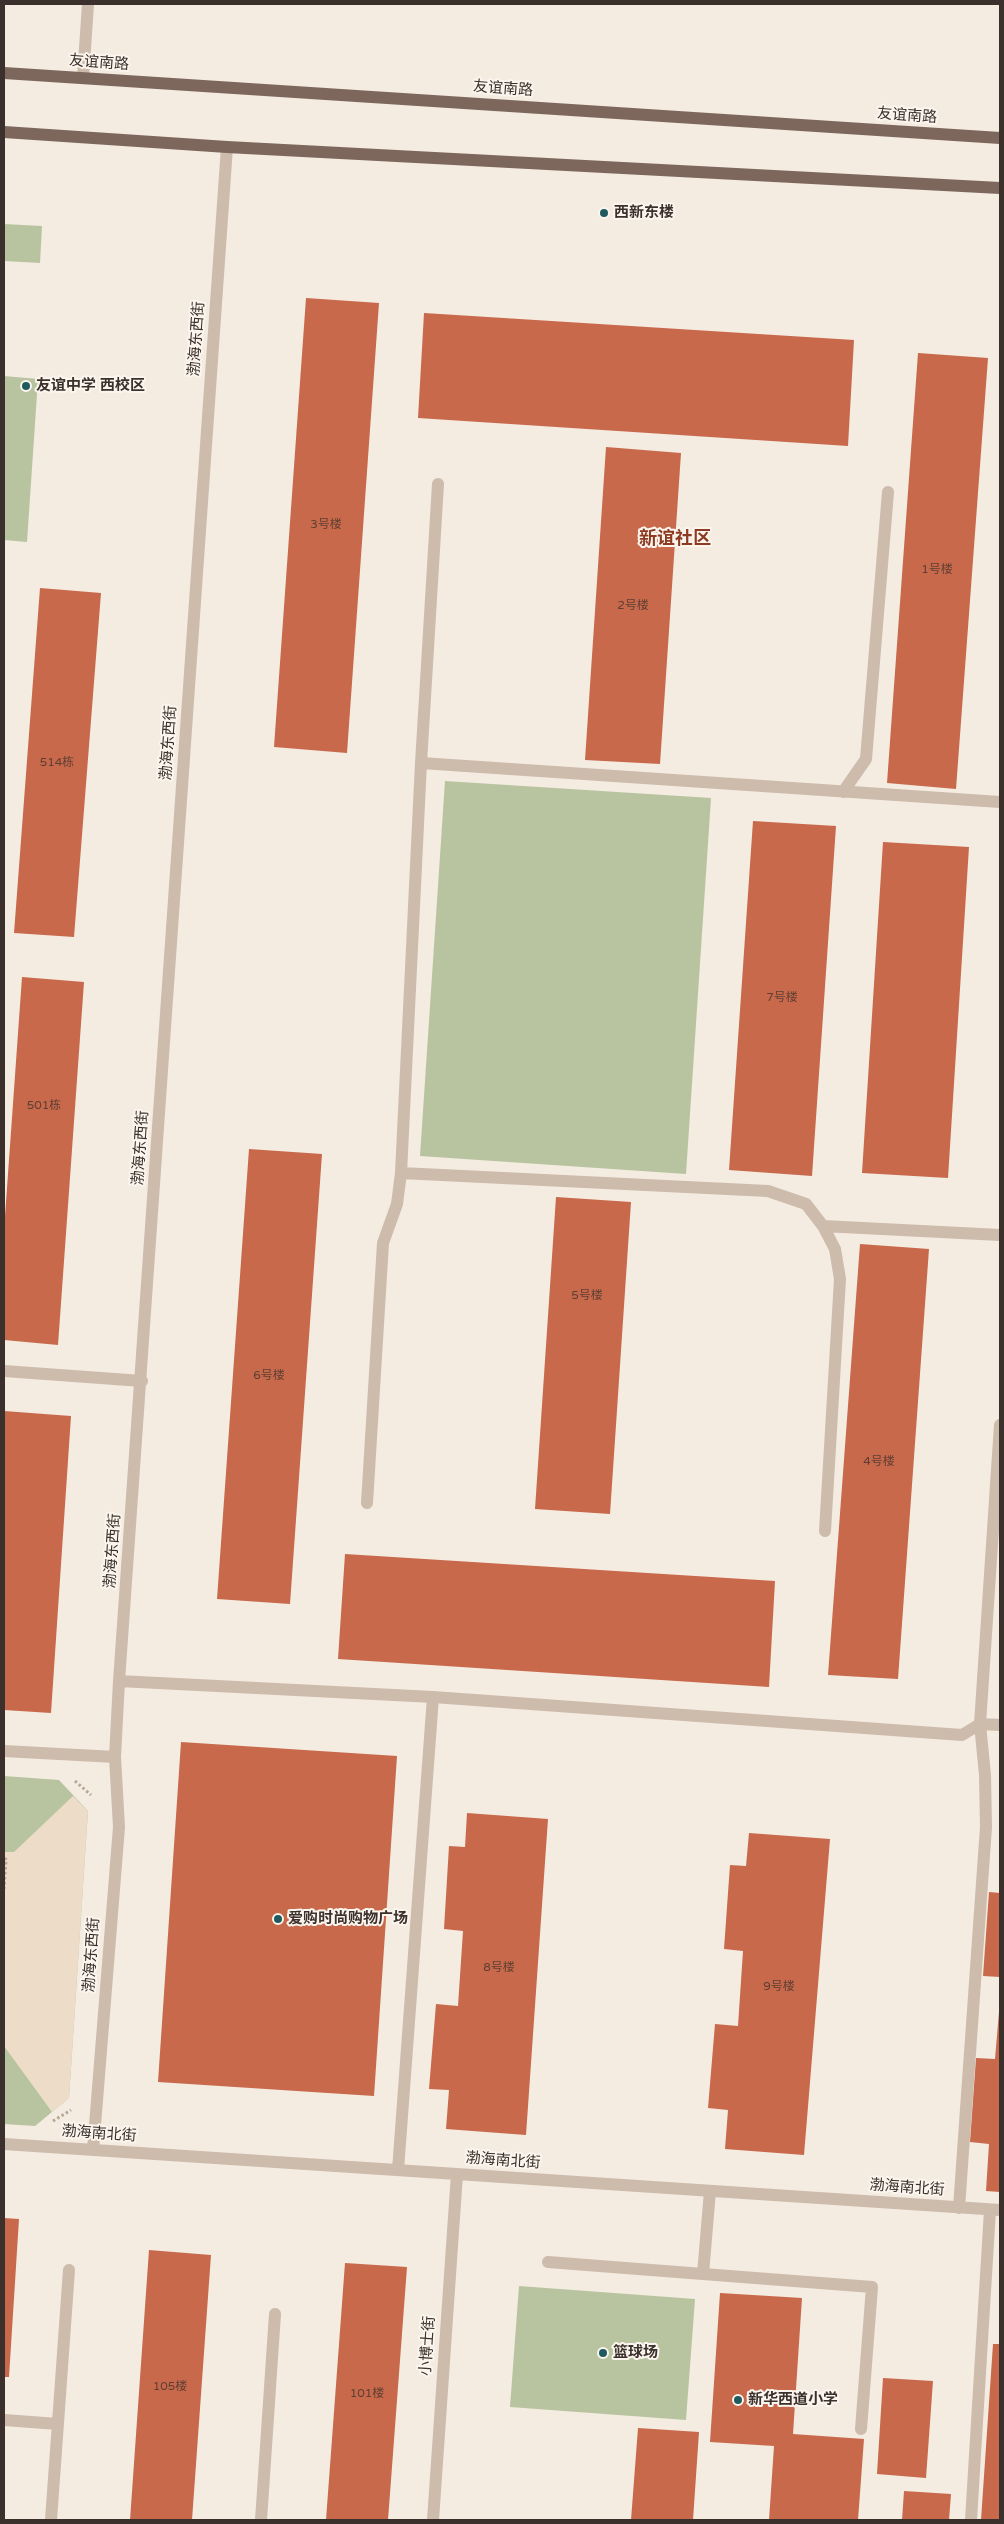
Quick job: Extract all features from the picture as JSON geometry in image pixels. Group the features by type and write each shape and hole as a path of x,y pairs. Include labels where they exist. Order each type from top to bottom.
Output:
{"main road":[{"name":"友谊南路","path":"4,73 1000,138"},
{"path":"4,132 227,147 1000,188"}],"street":[{"path":"83,78 88,4"},
{"name":"渤海东西街","path":"93,2150 118,1827 115,1757 119,1681 142,1381 227,147"},
{"path":"367,1503 383,1243 397,1204 401,1173 421,764 438,484"},
{"path":"843,792 866,759 888,492"},
{"path":"421,764 1000,802"},
{"path":"401,1173 768,1191 806,1204 822,1226 835,1249 840,1278 825,1531"},
{"path":"822,1226 1000,1236"},
{"path":"4,1371 142,1381"},
{"path":"959,2208 986,1827 985,1775 980,1724 1000,1426"},
{"path":"119,1681 433,1697 962,1736 980,1724 1000,1726"},
{"path":"398,2170 433,1697"},
{"path":"4,1751 115,1757"},
{"name":"渤海南北街","path":"4,2144 995,2210"},
{"name":"小博士街","path":"432,2520 457,2174"},
{"path":"703,2274 710,2191"},
{"path":"971,2520 995,2210"},
{"path":"548,2262 872,2287 861,2430"},
{"path":"51,2520 69,2270"},
{"path":"261,2520 275,2314"},
{"path":"4,2420 58,2424"}],"path":[{"path":"71,1778 98,1801"},
{"path":"4,1858 6,1859 4,1889"},
{"path":"51,2122 76,2107"}],"green space":[{"path":"4,224 42,226 40,263 4,261"},
{"path":"4,376 38,379 27,542 4,540"},
{"path":"445,781 711,798 686,1174 420,1156"},
{"path":"4,1776 59,1780 88,1811 69,2098 35,2126 4,2124"},
{"name":"篮球场","path":"519,2286 695,2299 686,2420 510,2407"}],"shaded area":[{"path":"73,1796 88,1811 69,2098 52,2112 4,2046 4,1852 14,1852"}],"building":[{"path":"306,298 379,303 347,753 274,747"},
{"path":"424,313 854,340 848,446 418,418"},
{"path":"918,353 988,358 956,789 887,783"},
{"path":"606,447 681,453 660,764 585,760"},
{"path":"40,588 101,593 74,937 14,933"},
{"path":"753,821 836,826 812,1176 729,1170"},
{"path":"883,842 969,847 948,1178 862,1173"},
{"path":"22,977 84,982 58,1345 4,1340 4,1230"},
{"path":"249,1149 322,1154 290,1604 217,1599"},
{"path":"556,1197 631,1202 610,1514 535,1509"},
{"path":"860,1244 929,1249 898,1679 828,1675"},
{"path":"4,1411 71,1416 51,1713 4,1710"},
{"path":"345,1554 775,1581 769,1687 338,1659"},
{"name":"爱购时尚购物广场","path":"181,1742 397,1756 374,2096 158,2082"},
{"path":"467,1813 548,1819 526,2135 446,2129 449,2090 429,2089 436,2004 458,2006 463,1931 444,1929 449,1846 465,1847"},
{"path":"749,1833 830,1839 804,2155 725,2149 728,2110 708,2108 715,2024 738,2026 743,1951 724,1949 730,1865 746,1866"},
{"path":"989,1892 1000,1893 1000,1977 983,1976"},
{"path":"999,2012 1000,2192 986,2191 989,2144 970,2142 976,2058 995,2059"},
{"path":"4,2218 19,2219 9,2377 4,2377"},
{"path":"149,2250 211,2255 192,2520 130,2520"},
{"path":"345,2263 407,2267 388,2520 326,2520"},
{"path":"720,2293 802,2298 793,2434 864,2439 858,2520 769,2520 774,2446 710,2442"},
{"path":"993,2344 1000,2344 1000,2520 981,2520"},
{"path":"883,2378 933,2381 926,2478 877,2474"},
{"path":"638,2428 699,2432 693,2520 631,2520"},
{"path":"904,2491 951,2494 949,2520 902,2520"}],"place":[{"name":"西新东楼","path":"604,213"},
{"name":"友谊中学 西校区","path":"26,386"},
{"name":"爱购时尚购物广场","path":"278,1919"},
{"name":"篮球场","path":"603,2353"},
{"name":"新华西道小学","path":"738,2400"}],"district":[{"name":"新谊社区","path":"675,539"}]}
